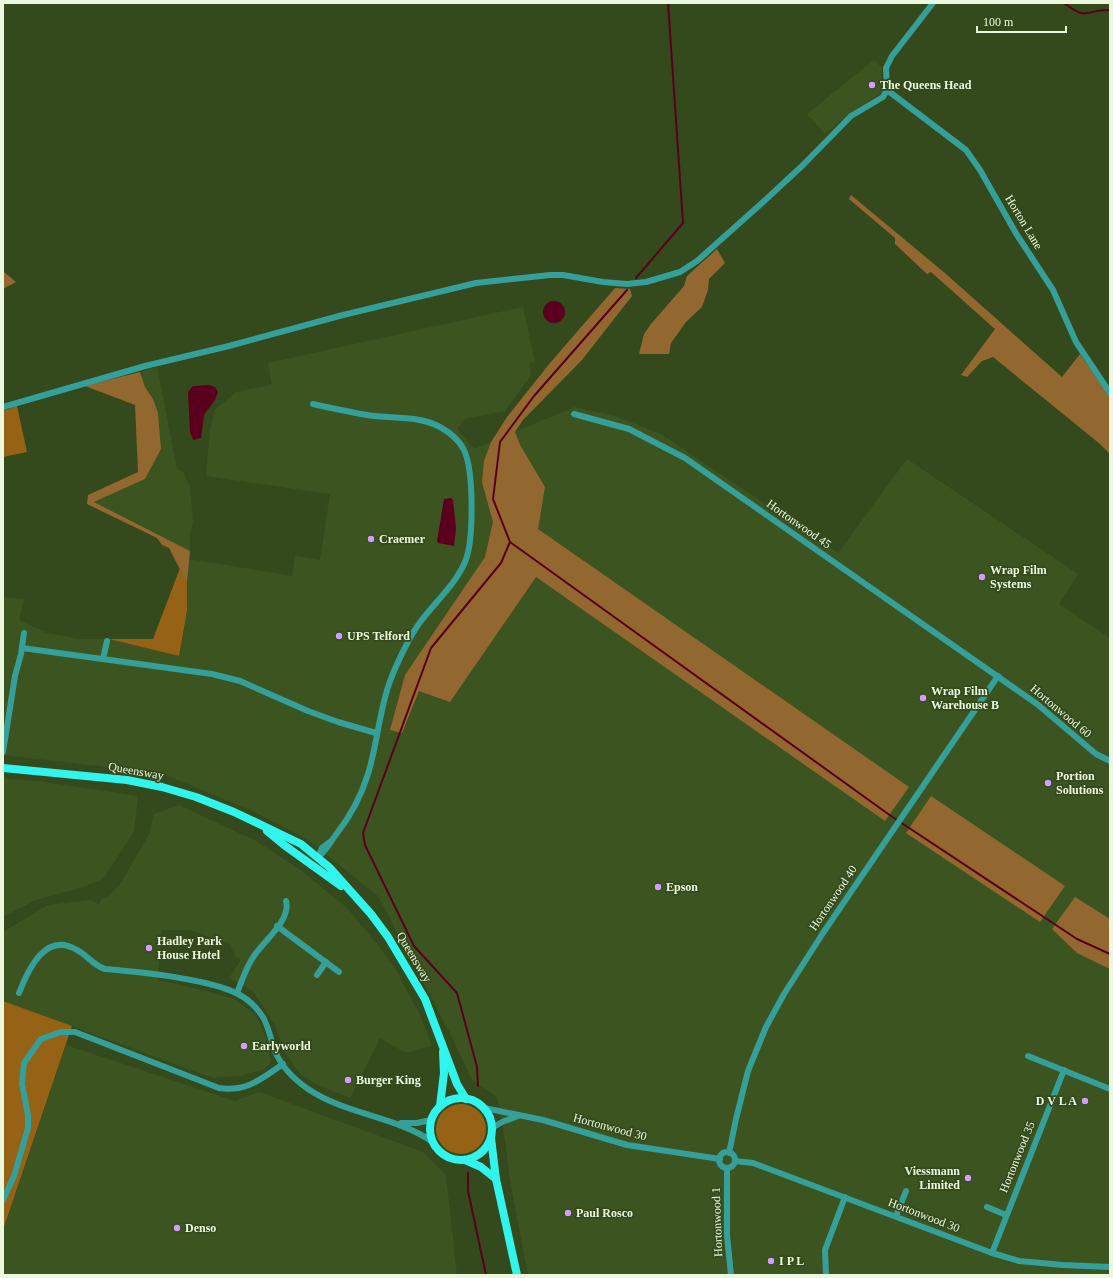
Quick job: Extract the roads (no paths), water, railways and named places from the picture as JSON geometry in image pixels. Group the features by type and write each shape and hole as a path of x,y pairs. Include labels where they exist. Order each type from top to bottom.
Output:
{"main road":[{"name":"Queensway","path":"3,768 144,782 196,797 296,841 318,857 352,893 371,914 403,959 424,999 458,1084 466,1098"},
{"name":"Queensway","path":"259,824 284,845 352,893"},
{"path":"312,865 318,857"},
{"name":"Queensway","path":"440,1106 444,1074 442,1042"},
{"path":"492,1131 487,1146 477,1155 465,1160 457,1160 444,1155 433,1142 430,1135 431,1120 440,1106 448,1101 457,1098 466,1098 476,1102 484,1108 491,1121 492,1131 492,1151 496,1179 516,1275"},
{"path":"465,1160 481,1167 496,1179"}],"street":[{"path":"3,407 145,366 229,346 342,315 476,283 563,275 603,282 627,284 646,282 675,274 696,261 803,165 851,116 883,97 887,90 886,68 892,56 932,3"},
{"name":"Horton Lane","path":"887,90 966,150 1052,290 1076,342 1110,393"},
{"path":"313,404 368,415 409,418 440,427 457,440 468,461 471,538 465,562 453,583 420,622 389,683 376,733 369,773 360,796 345,823 331,841 322,848 318,857"},
{"name":"Hortonwood 45","path":"574,414 629,429 685,458 998,676"},
{"path":"3,752 15,676 24,633"},
{"path":"103,659 106,641"},
{"path":"22,648 212,674 240,681 308,711 338,722 376,733"},
{"name":"Hortonwood 60","path":"998,676 1038,704 1096,754 1110,761"},
{"name":"Hortonwood 40","path":"729,1153 748,1071 766,1027 808,956 998,676"},
{"path":"237,993 253,957 277,926 287,910 286,901"},
{"path":"277,926 339,972"},
{"path":"19,993 28,969 38,956 51,948 62,946 76,949 101,968 213,985 237,993 256,1008 263,1018 276,1052 283,1064 302,1084 318,1094 350,1109 398,1123 420,1133 433,1142"},
{"path":"317,975 326,962"},
{"path":"3,1200 14,1176 28,1128 28,1115 22,1084 24,1063 41,1039 61,1032 75,1032 219,1088 230,1090 241,1089 252,1085 283,1064"},
{"path":"1028,1056 1110,1088"},
{"name":"Hortonwood 35","path":"992,1253 1064,1070"},
{"name":"Hortonwood 30","path":"484,1108 543,1120 627,1145 720,1159"},
{"path":"492,1131 502,1122 518,1116"},
{"path":"398,1123 417,1123 431,1120"},
{"path":"729,1153 734,1157 735,1161 733,1165 727,1168 722,1166 720,1159 722,1155 729,1153"},
{"name":"Hortonwood 30","path":"735,1161 753,1163 992,1253 1020,1261 1110,1267"},
{"name":"Hortonwood 1","path":"727,1168 730,1275"},
{"path":"896,1216 906,1191"},
{"path":"826,1275 824,1250 845,1197"},
{"path":"987,1207 1006,1215"}],"waterway":[{"path":"636,278 683,223 668,3"},
{"path":"1064,3 1072,9 1083,13 1110,10"},
{"path":"627,290 534,396 500,442 493,499 510,542 891,816 1077,939 1110,954"},
{"path":"478,1086 477,1067 457,993 414,946 365,845 363,833 431,648 501,563 510,542"},
{"path":"468,1173 468,1191 486,1275"}],"place":[{"name":"The Queens Head","path":"872,85"},
{"name":"Craemer","path":"371,539"},
{"name":"Wrap Film Systems","path":"982,577"},
{"name":"UPS Telford","path":"339,636"},
{"name":"Wrap Film Warehouse B","path":"923,698"},
{"name":"Portion Solutions","path":"1048,783"},
{"name":"Epson","path":"658,887"},
{"name":"Hadley Park House Hotel","path":"149,948"},
{"name":"Earlyworld","path":"244,1046"},
{"name":"Burger King","path":"348,1080"},
{"name":"D V L A","path":"1085,1101"},
{"name":"Viessmann Limited","path":"968,1178"},
{"name":"Paul Rosco","path":"568,1213"},
{"name":"Denso","path":"177,1228"},
{"name":"I P L","path":"771,1261"}]}
